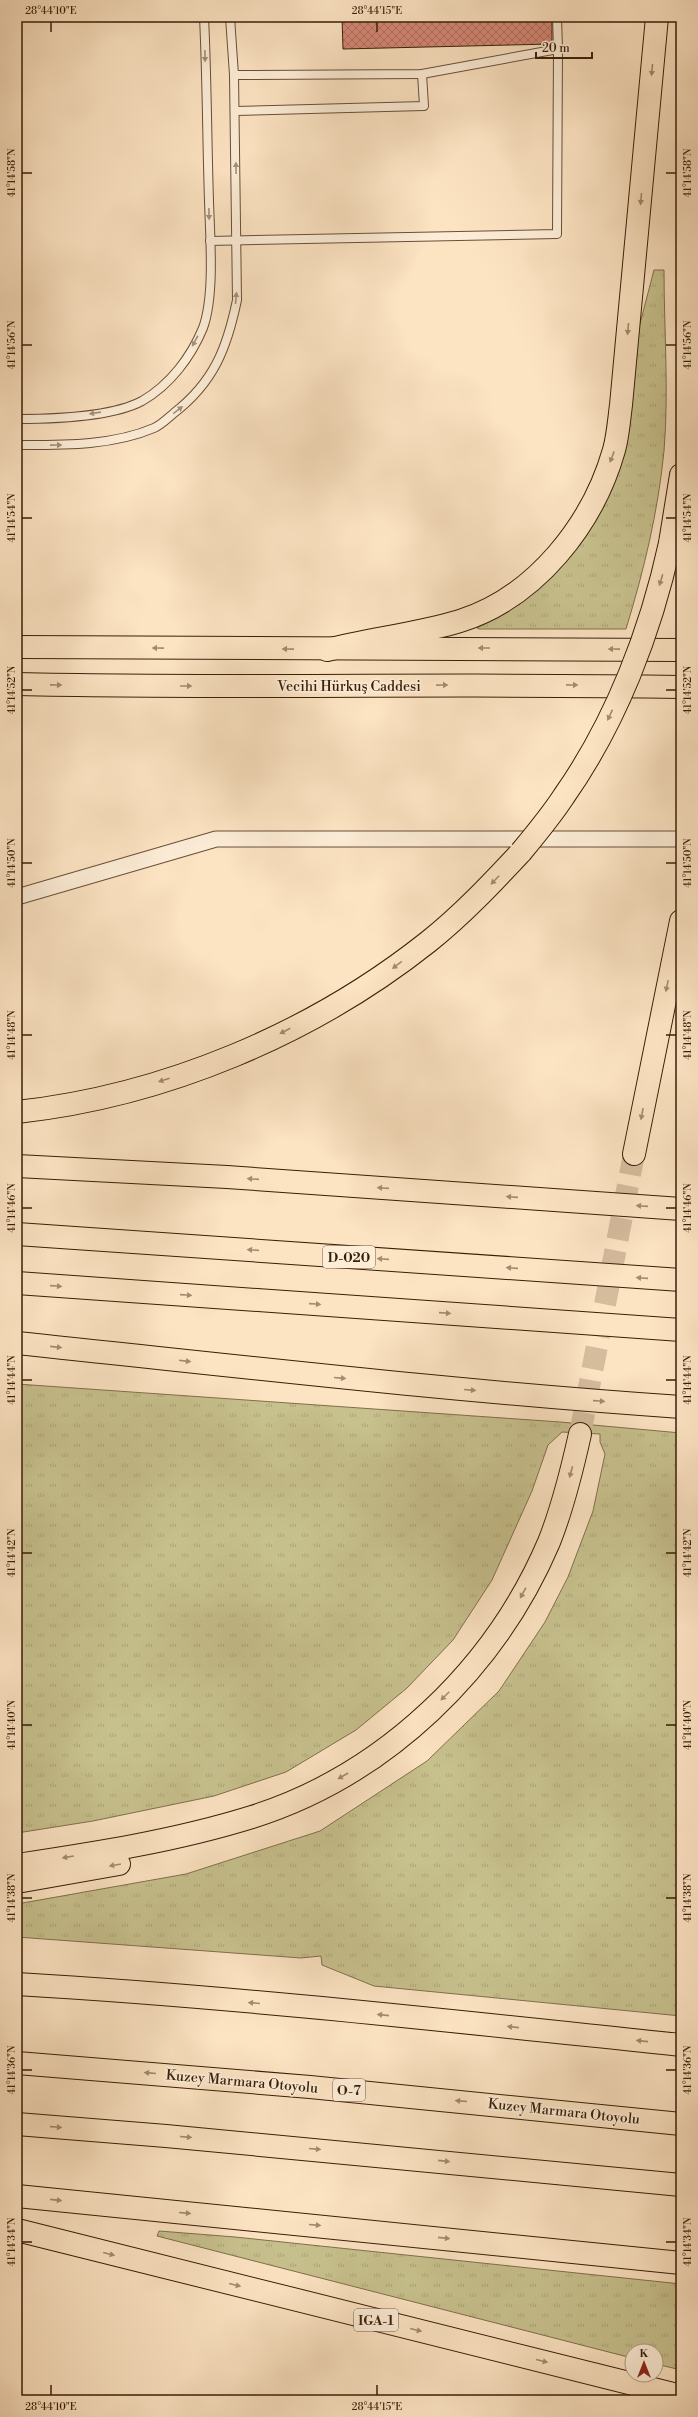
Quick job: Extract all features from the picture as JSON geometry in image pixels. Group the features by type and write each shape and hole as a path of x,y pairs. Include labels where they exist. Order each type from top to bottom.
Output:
{"main road":[{"path":"326,650 460,621 485,610 509,597 540,573 585,518 602,484 615,449 621,405 657,17"},
{"path":"17,1112 90,1100 150,1084 204,1067 279,1034 381,977 429,942 473,903 521,852 564,796 600,736 632,668 663,577 681,475"},
{"path":"17,646 326,650 531,648 681,650"},
{"name":"Vecihi Hürkuş Caddesi","path":"17,684 287,686 528,684 681,687"},
{"path":"634,1154 681,921"},
{"path":"17,1166 227,1177 681,1209"},
{"name":"D-020","path":"17,1234 681,1280"},
{"path":"17,1283 681,1330"},
{"path":"17,1343 309,1375 543,1397 681,1406"},
{"path":"17,1882 130,1862 171,1851 240,1827 341,1777 396,1741 444,1698 486,1650 519,1600 549,1541 560,1512 580,1434"},
{"path":"17,1865 114,1850 174,1838 253,1816 283,1805"},
{"path":"17,1984 102,1989 346,2011 681,2044"},
{"name":"Kuzey Marmara Otoyolu","path":"17,2063 310,2086 681,2124"},
{"path":"17,2124 182,2137 681,2185"},
{"path":"17,2196 681,2263"},
{"name":"IGA-1","path":"17,2230 681,2396"}],"street":[{"path":"17,897 216,839 681,839"}],"lane":[{"path":"17,419 56,419 106,412 141,401 167,383 182,365 203,327 209,296 210,241 204,17"},
{"path":"17,446 106,441 155,427 187,404 214,372 230,336 237,300 235,111 230,17"},
{"path":"210,241 557,234 557,17"},
{"path":"234,75 422,74 558,49"},
{"path":"235,111 424,106 422,74"}],"green space":[{"path":"654,270 664,270 666,383 664,451 650,541 626,629 479,629 477,628 520,604 519,601 595,519 612,489 624,453 636,339"},
{"path":"17,1384 560,1422 681,1433 681,1453 677,1456 676,1617 681,1707 681,2016 374,1986 322,1965 321,1956 301,1958 17,1937 17,1904 186,1874 320,1831 427,1761 499,1691 545,1622 568,1577 593,1511 605,1454 600,1442 600,1434 562,1432 548,1445 532,1491 492,1580 453,1640 407,1688 356,1730 286,1772 214,1796 93,1821 17,1833"},
{"path":"159,2231 235,2237 681,2284 681,2370 664,2366 664,2343 624,2343 624,2356 157,2236"}],"building":[{"path":"342,17 552,17 552,44 343,49"}],"tunnel":[{"path":"580,1434 634,1154"}]}
